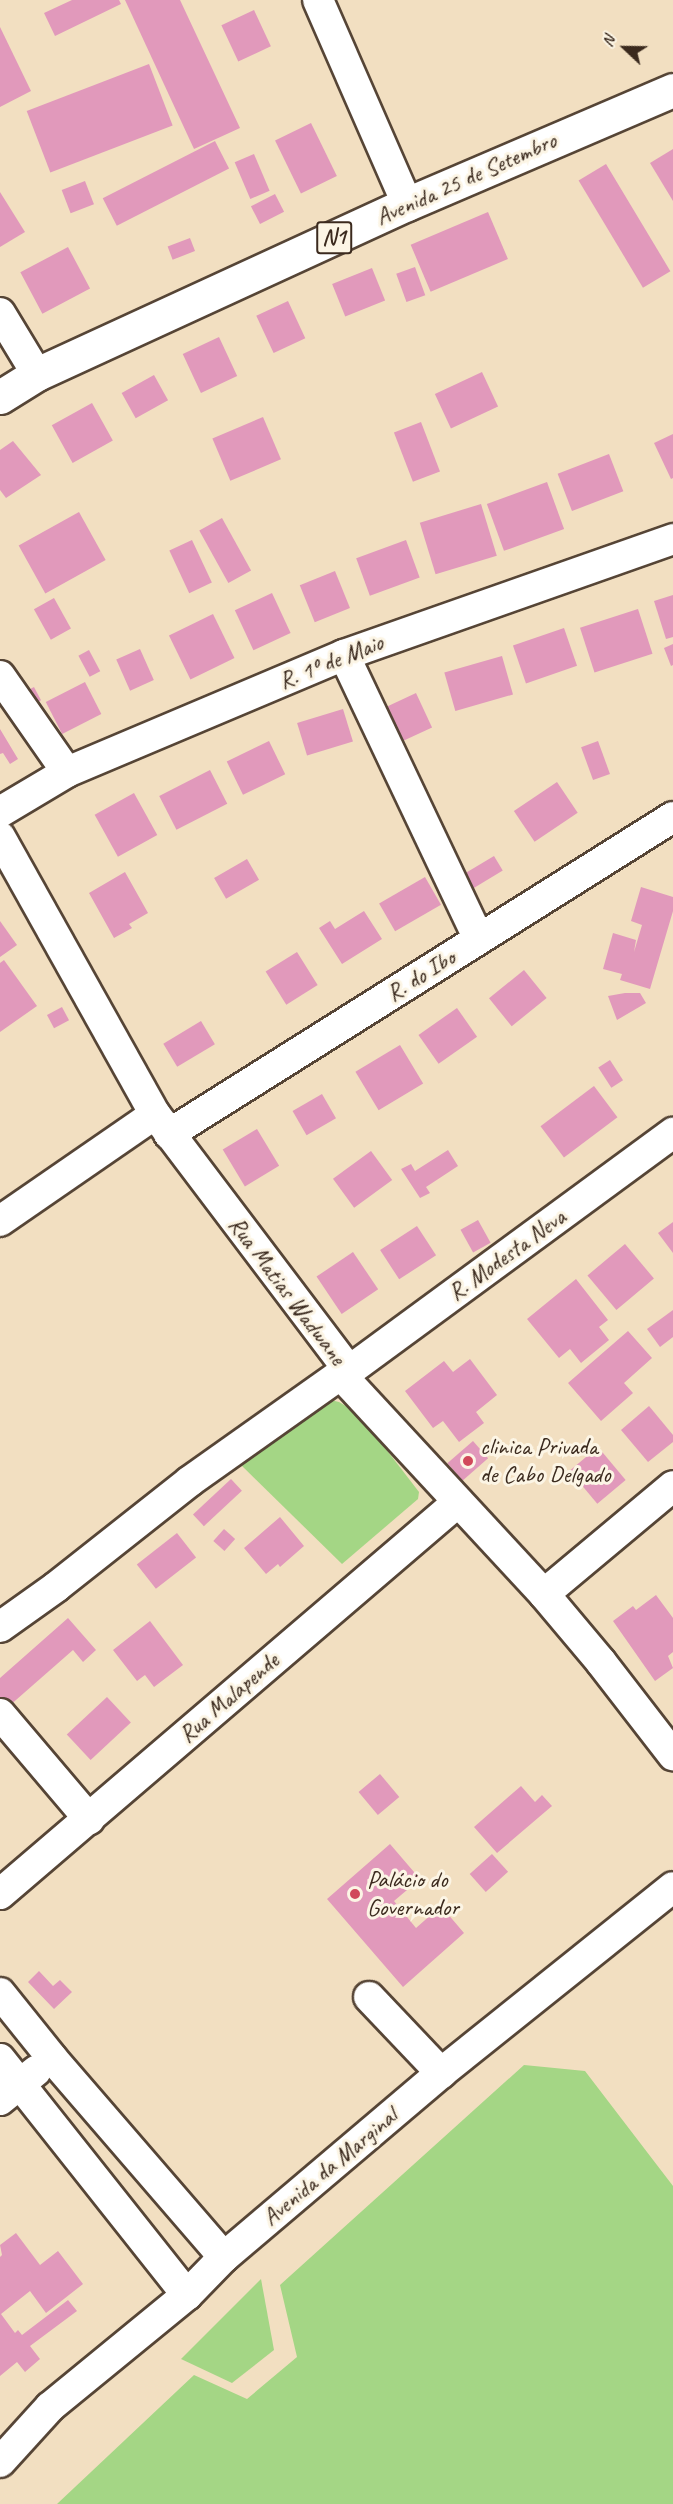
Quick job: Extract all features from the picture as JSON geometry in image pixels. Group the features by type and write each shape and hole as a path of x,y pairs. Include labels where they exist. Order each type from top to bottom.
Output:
{"highway":[{"name":"Avenida 25 de Setembro","path":"0,397 37,374 407,204 673,90"}],"street":[{"path":"318,0 407,204"},
{"path":"0,313 37,374"},
{"name":"R. 1º de Maio","path":"0,812 67,772 344,655 673,539"},
{"path":"344,655 479,939"},
{"path":"0,676 67,772"},
{"name":"R. do Ibo","path":"0,1221 479,939 673,818"},
{"name":"Rua Matias Wadwane","path":"0,837 162,1124 345,1373 458,1502 544,1594 601,1662 673,1755"},
{"name":"R. Modesta Neva","path":"0,1627 56,1587 190,1481 345,1373 673,1133"},
{"path":"544,1594 673,1486"},
{"name":"Rua Malapende","path":"0,1894 458,1502"},
{"path":"0,1714 89,1819"},
{"name":"Avenida da Marginal","path":"0,2462 50,2408 187,2295 224,2257 441,2073 673,1887"},
{"path":"0,1993 52,2058 224,2257"},
{"path":"369,1997 441,2073"},
{"path":"10,2092 52,2058"},
{"path":"0,2060 10,2092 187,2295"}],"green space":[{"path":"318,1397 339,1402 359,1414 419,1492 418,1499 342,1564 238,1462"},
{"path":"524,2065 585,2071 673,2186 673,2504 57,2504 194,2375 247,2399 297,2357 280,2285"},
{"path":"261,2279 274,2350 232,2383 181,2359"}],"building":[{"path":"72,0 119,0 121,4 55,36 44,13"},
{"path":"125,0 180,0 240,128 194,149"},
{"path":"254,10 271,46 238,61 221,25"},
{"path":"0,27 31,91 0,107"},
{"path":"149,64 173,126 50,173 27,111"},
{"path":"311,123 337,176 301,194 275,141"},
{"path":"215,141 229,169 117,226 103,198"},
{"path":"673,149 673,201 650,163"},
{"path":"254,154 270,191 250,199 235,162"},
{"path":"606,164 670,271 643,288 579,180"},
{"path":"85,181 94,204 71,213 62,190"},
{"path":"0,192 25,232 0,247"},
{"path":"275,194 284,212 260,224 251,206"},
{"path":"488,212 508,259 431,292 411,245"},
{"path":"190,238 195,251 173,260 168,247"},
{"path":"68,247 90,288 42,314 20,272"},
{"path":"415,267 425,295 406,302 396,274"},
{"path":"372,268 385,300 345,317 332,284"},
{"path":"288,301 305,338 274,353 256,316"},
{"path":"219,337 237,376 201,393 183,354"},
{"path":"482,372 498,406 451,428 435,394"},
{"path":"154,375 168,400 136,418 122,393"},
{"path":"92,403 113,441 73,463 52,425"},
{"path":"263,417 281,459 230,481 212,438"},
{"path":"421,422 440,471 413,482 394,432"},
{"path":"673,434 673,478 671,479 654,443"},
{"path":"13,441 41,475 6,498 0,490 0,450"},
{"path":"609,454 623,491 572,511 558,474"},
{"path":"547,482 564,529 504,551 487,504"},
{"path":"481,504 497,556 436,574 420,523"},
{"path":"79,512 106,560 45,594 19,545"},
{"path":"222,518 251,570 228,583 199,531"},
{"path":"192,540 212,583 189,593 169,551"},
{"path":"406,540 420,578 370,596 356,558"},
{"path":"335,571 350,608 315,622 300,585"},
{"path":"272,593 291,633 253,650 235,610"},
{"path":"673,595 673,637 666,639 654,601"},
{"path":"54,598 71,629 51,640 34,609"},
{"path":"638,609 653,654 595,673 580,628"},
{"path":"213,614 234,658 190,680 169,635"},
{"path":"564,628 577,666 526,683 513,646"},
{"path":"673,644 673,665 671,666 664,648"},
{"path":"140,649 154,680 130,691 116,660"},
{"path":"89,650 100,671 90,677 78,656"},
{"path":"502,656 513,694 455,711 444,673"},
{"path":"85,682 101,714 62,734 46,702"},
{"path":"34,687 41,700 32,705 25,692"},
{"path":"416,693 432,727 393,746 377,711"},
{"path":"343,709 353,742 307,756 297,723"},
{"path":"0,729 18,759 10,764 3,753 0,754"},
{"path":"269,741 285,774 243,795 227,762"},
{"path":"598,741 610,774 593,780 581,747"},
{"path":"210,770 227,804 176,830 159,796"},
{"path":"557,782 578,813 535,842 514,811"},
{"path":"134,793 157,835 118,857 95,815"},
{"path":"494,856 503,871 468,891 460,877"},
{"path":"247,859 259,880 226,899 214,878"},
{"path":"125,872 148,913 129,924 132,928 114,938 89,893"},
{"path":"425,877 441,905 395,931 379,904"},
{"path":"641,887 673,897 673,911 650,989 620,980 622,974 603,969 613,933 636,940 634,952 642,925 631,921"},
{"path":"364,911 382,939 342,964 319,928 330,921 335,929"},
{"path":"0,921 17,945 0,957"},
{"path":"297,952 318,985 286,1005 266,972"},
{"path":"4,960 37,1006 0,1032 0,963"},
{"path":"524,970 547,998 512,1026 489,998"},
{"path":"640,993 646,1003 617,1020 608,996"},
{"path":"62,1007 69,1020 54,1028 47,1015"},
{"path":"457,1008 477,1037 439,1064 418,1035"},
{"path":"201,1021 215,1044 177,1067 163,1044"},
{"path":"400,1045 423,1084 379,1110 355,1072"},
{"path":"610,1060 623,1080 611,1088 598,1068"},
{"path":"594,1086 617,1117 564,1157 540,1126"},
{"path":"322,1094 336,1118 307,1135 293,1111"},
{"path":"257,1129 279,1166 245,1186 223,1150"},
{"path":"448,1150 458,1166 426,1187 430,1193 420,1198 401,1169 411,1164 415,1171"},
{"path":"371,1151 392,1180 354,1208 333,1179"},
{"path":"478,1220 491,1243 473,1252 461,1230"},
{"path":"673,1222 673,1253 658,1233"},
{"path":"417,1226 436,1255 399,1279 380,1250"},
{"path":"625,1244 654,1278 616,1310 587,1275"},
{"path":"353,1252 378,1289 342,1314 317,1277"},
{"path":"576,1279 608,1320 599,1327 609,1340 581,1363 570,1349 559,1358 527,1319"},
{"path":"673,1310 673,1337 660,1347 647,1329"},
{"path":"628,1331 652,1358 624,1383 633,1393 601,1421 568,1383"},
{"path":"470,1359 497,1395 476,1412 484,1423 459,1442 443,1421 433,1428 405,1391 444,1361 453,1372"},
{"path":"649,1406 673,1435 673,1442 648,1462 621,1430"},
{"name":"clinica Privada de Cabo Delgado","path":"473,1441 488,1458 462,1481 447,1463"},
{"path":"598,1447 626,1480 597,1504 570,1471"},
{"path":"231,1479 242,1491 204,1526 193,1514"},
{"path":"280,1517 304,1546 280,1567 278,1564 266,1574 244,1548"},
{"path":"224,1529 235,1539 224,1551 213,1541"},
{"path":"177,1533 196,1557 156,1589 137,1564"},
{"path":"656,1595 673,1618 673,1652 668,1656 673,1668 655,1681 613,1621 633,1606 636,1610"},
{"path":"68,1618 96,1650 83,1662 73,1650 0,1714 0,1678"},
{"path":"150,1621 183,1665 154,1687 145,1675 137,1681 113,1650"},
{"path":"107,1697 131,1723 91,1760 67,1735"},
{"path":"380,1774 399,1797 378,1815 359,1792"},
{"path":"521,1786 535,1802 542,1795 552,1806 497,1853 474,1827"},
{"path":"390,1844 420,1879 394,1901 416,1928 441,1906 464,1933 403,1987 327,1899"},
{"path":"492,1854 508,1872 486,1892 470,1874"},
{"path":"39,1971 53,1986 60,1980 72,1992 54,2009 28,1982"},
{"path":"16,2233 40,2265 58,2251 83,2284 46,2313 30,2291 1,2314 15,2333 18,2330 22,2335 68,2300 77,2311 30,2346 40,2359 25,2372 17,2362 0,2376 0,2257 2,2255 0,2245"}],"place":[{"name":"clinica Privada de Cabo Delgado","path":"468,1461"},
{"name":"Palácio do Governador","path":"355,1894"}]}
